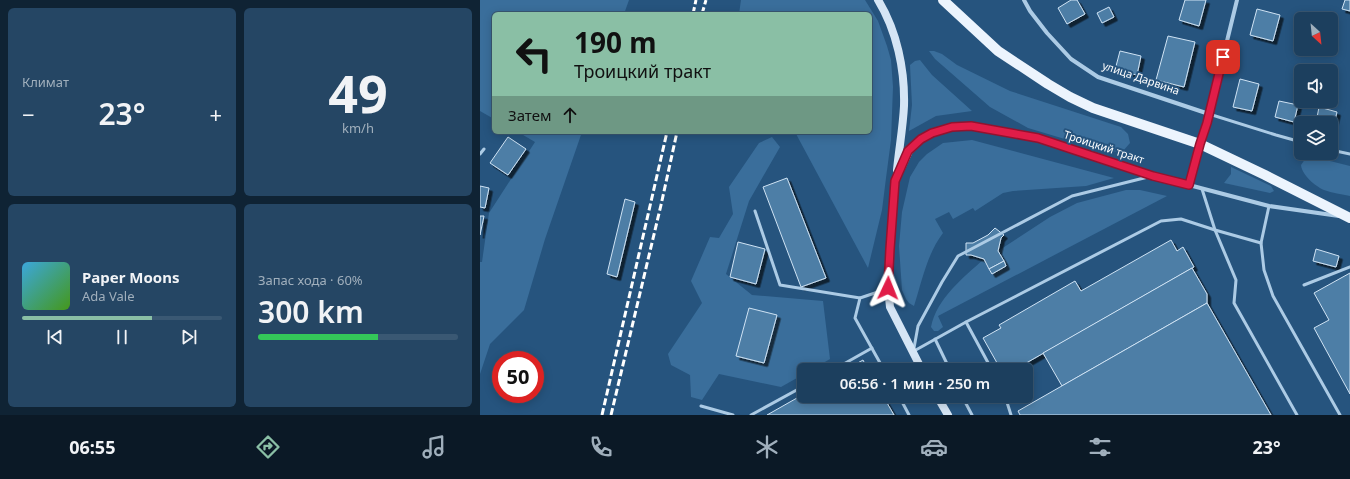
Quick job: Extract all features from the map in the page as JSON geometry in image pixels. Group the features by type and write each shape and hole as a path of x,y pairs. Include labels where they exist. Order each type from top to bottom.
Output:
{"main road":[{"path":"878,0 891,26 901,64 904,105 895,181"},
{"path":"944,0 998,51 1070,97 1093,108 1200,144 1348,218"},
{"name":"Троицкий тракт","path":"918,363 890,308 888,288 895,181 908,151 921,139 932,133 952,127 971,126 1038,138 1153,176 1189,185"},
{"path":"1189,185 1200,144"},
{"path":"941,403 948,415"}],"street":[{"name":"улица Дарвина","path":"1024,0 1047,34 1071,59 1098,77 1209,114"},
{"path":"1200,144 1209,114 1236,0"},
{"path":"1189,185 1269,206 1348,218"}],"lane":[{"path":"1209,114 1294,140"},
{"path":"480,154 484,149"},
{"path":"1338,151 1350,154"},
{"path":"913,352 918,326 958,256 1072,196 1153,176"},
{"path":"1202,189 1215,230 1236,280 1234,304 1297,415"},
{"path":"1269,206 1261,243 1264,270 1273,296 1340,415"},
{"path":"755,211 780,285 860,298 888,288"},
{"path":"913,352 966,322 1161,221 1181,219 1261,243"},
{"path":"1304,285 1350,267"},
{"path":"860,298 855,318 880,363"},
{"path":"966,322 988,363"},
{"path":"936,339 947,363"},
{"path":"845,363 872,348"},
{"path":"751,415 797,390"},
{"path":"903,403 910,415"},
{"path":"966,403 972,415"},
{"path":"1007,403 1011,415"},
{"path":"701,406 733,415"}],"shaded area":[{"path":"480,0 629,0 625,12 492,12 492,118 480,111"},
{"path":"741,0 865,0 878,21 891,60 893,87 891,140 882,210 868,268 796,134 872,134 872,12 739,12"},
{"path":"929,51 942,54 957,65 1010,91 1121,127 1128,134 1130,143 1123,151 1108,152 1028,128 990,107 935,59"},
{"path":"920,60 932,75 972,111 936,116 909,131 912,105 910,65 915,61"},
{"path":"521,134 581,134 545,239 524,310 490,344 480,374 480,262 482,262 489,213 535,142"},
{"path":"772,137 780,147 749,201 726,274 752,295 823,301 830,359 823,363 797,363 797,378 781,387 719,374 702,400 691,397 690,375 671,365 668,354 702,303 691,281 710,237 719,238 733,214 729,187 759,143"},
{"path":"972,140 1114,178 1086,186 1003,193 975,211 973,208 953,219 949,212 935,219 943,233 937,241 929,259 914,306 906,299 902,290 899,246 902,212 910,177 919,162 927,154 943,143"},
{"path":"1305,160 1326,160 1350,166 1350,196 1324,190 1317,186 1304,173 1301,165"},
{"path":"1231,167 1271,186 1274,191 1270,193 1224,183 1231,174"},
{"path":"1126,190 1140,190 1167,196 938,316 943,327 938,331 934,331 931,327 939,307 952,289 984,259 992,274 1006,266 998,251 1050,217 1077,203"}],"building":[{"path":"1071,0 1077,0 1085,14 1067,24 1058,8"},
{"path":"1185,0 1206,0 1199,26 1179,20"},
{"path":"1345,0 1350,0 1350,11 1342,9"},
{"path":"1109,7 1114,17 1102,23 1097,13"},
{"path":"1257,9 1280,15 1273,41 1250,35"},
{"path":"1168,36 1195,42 1184,87 1156,80"},
{"path":"1120,51 1141,56 1137,75 1115,70"},
{"path":"1240,79 1259,84 1252,111 1233,107"},
{"path":"1279,101 1294,104 1294,108 1297,108 1295,116 1294,116 1294,122 1275,117"},
{"path":"1319,108 1337,112 1336,116 1317,116"},
{"path":"508,137 526,149 508,175 490,163"},
{"path":"787,178 826,278 801,287 763,187"},
{"path":"480,186 489,188 485,208 480,207"},
{"path":"625,199 635,202 617,277 607,274"},
{"path":"480,216 484,216 480,235"},
{"path":"995,228 1004,235 1001,238 998,251 1004,261 989,269 984,259 966,255 966,243 973,243 988,235"},
{"path":"1171,240 1177,251 1183,247 1194,267 1026,363 997,363 983,338 1001,328 999,325 1075,281 1081,291"},
{"path":"738,242 765,249 756,284 730,277"},
{"path":"1316,249 1339,256 1336,267 1313,261"},
{"path":"1004,261 1006,266 992,274 989,269"},
{"path":"1192,268 1207,294 1207,303 1062,386 1043,353"},
{"path":"1350,273 1350,394 1314,328 1329,320 1314,293"},
{"path":"1207,303 1271,415 1020,415 1018,411"},
{"path":"749,308 777,315 764,363 736,356"},
{"path":"863,360 864,363 858,363"},
{"path":"797,398 797,403 887,403 894,415 767,415"}],"railway":[{"path":"693,12 696,0"},
{"path":"703,12 706,0"},
{"path":"602,415 667,134"},
{"path":"611,415 677,134"}],"route":[{"path":"888,288 895,181 908,151 921,139 932,133 952,127 971,126 1038,138 1153,176 1189,185 1207,123 1223,57"}]}
